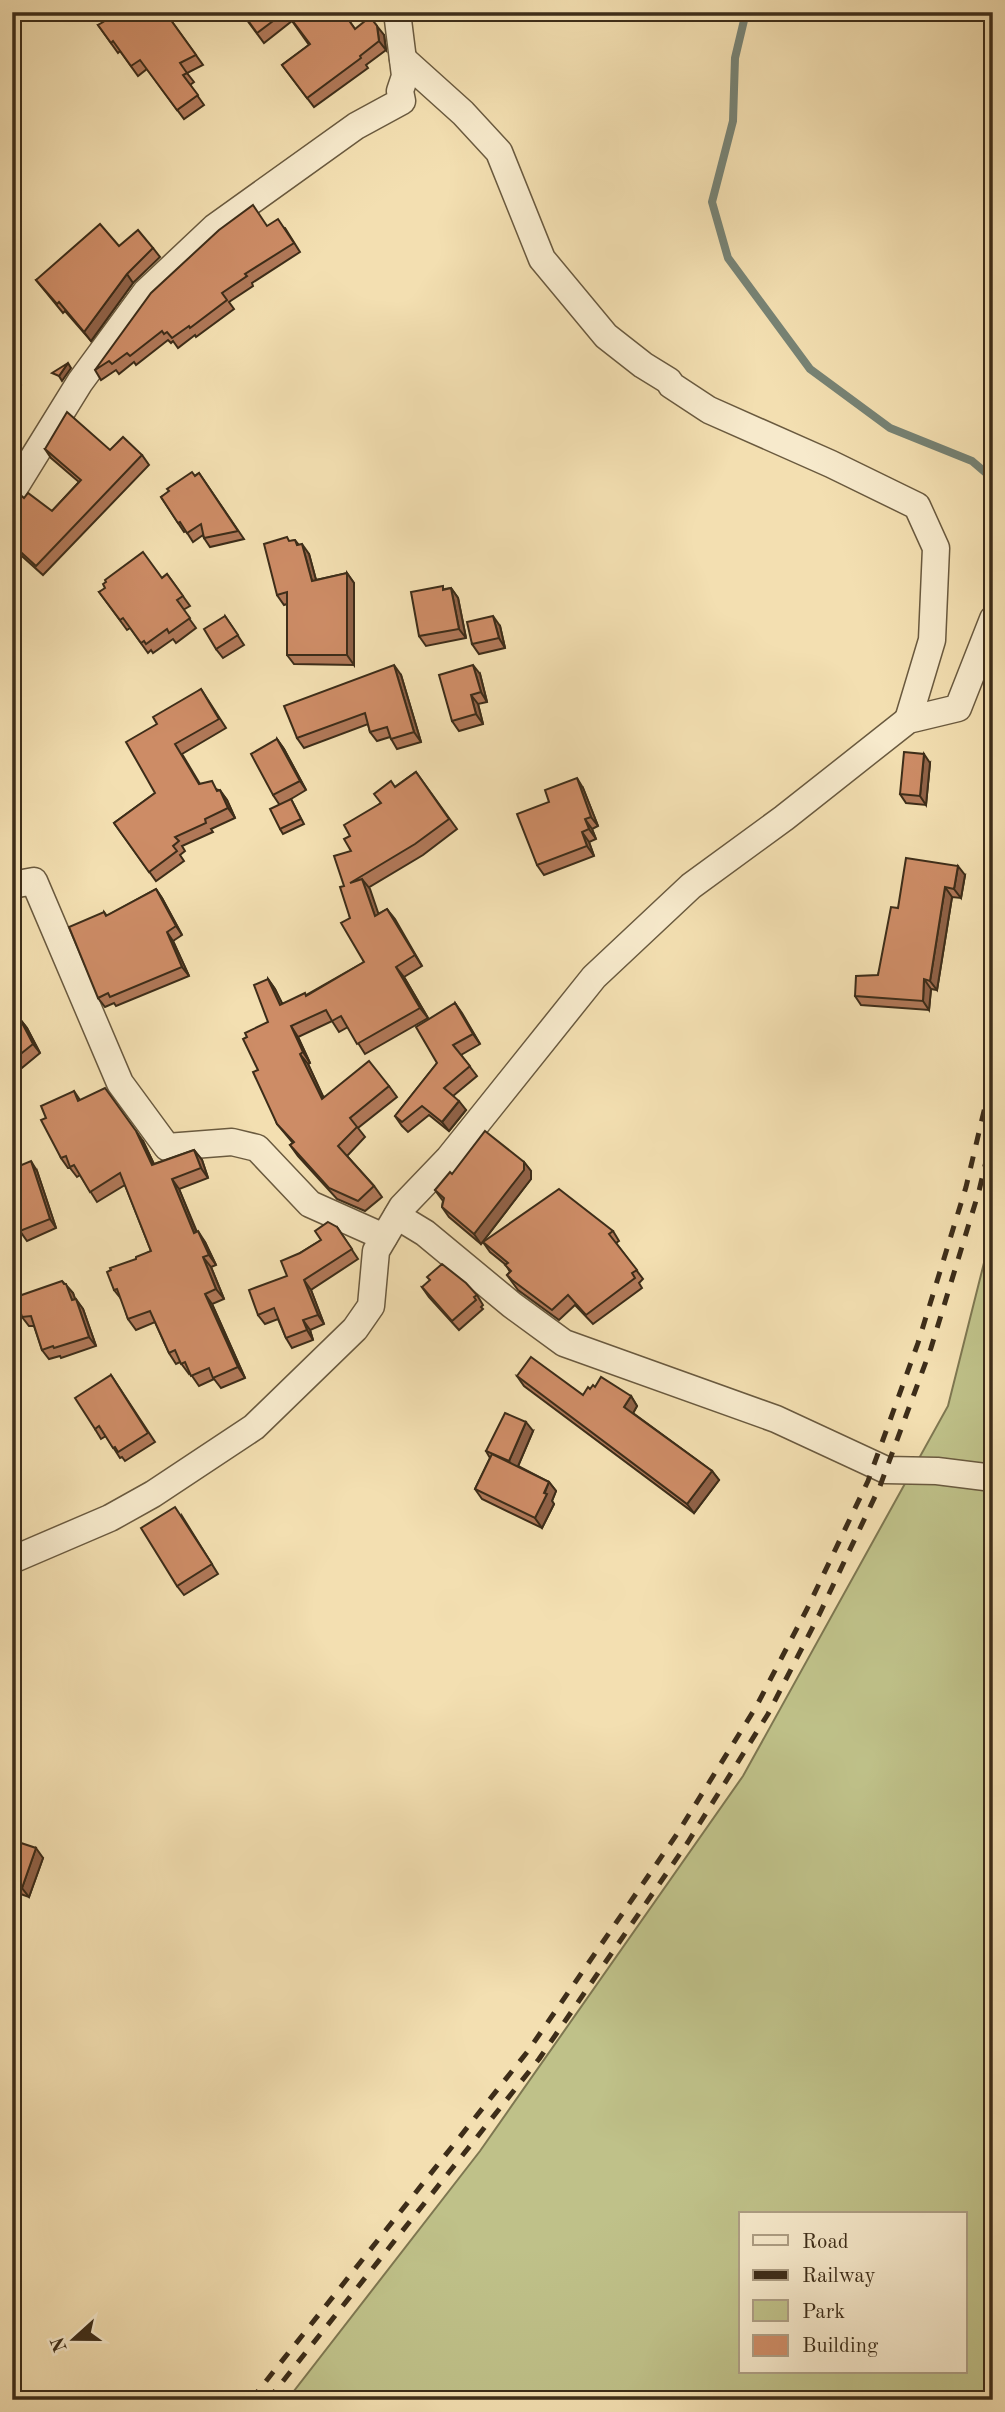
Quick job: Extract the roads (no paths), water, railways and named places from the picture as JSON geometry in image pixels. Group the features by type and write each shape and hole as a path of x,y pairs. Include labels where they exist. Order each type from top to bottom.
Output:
{"street":[{"path":"12,492 80,382 146,292 215,227 356,126 401,101 400,91 405,76 397,12"},
{"path":"403,59 463,113 499,152 542,259 606,336 709,410 917,506 936,548 932,640 908,720"},
{"path":"12,1560 110,1518 254,1427 355,1329 370,1306 376,1251 390,1226 449,1158 594,977 691,886 784,818 908,720 958,708 993,619"},
{"path":"12,885 34,881 120,1083 167,1147 232,1142 257,1148 310,1204 425,1233 512,1305 564,1343 776,1419 886,1469 937,1471 993,1478"}],"waterway":[{"path":"746,12 735,58 733,121 712,202 728,258 810,369 890,428 972,461 993,479"}],"railway":[{"path":"251,2400 528,2051 677,1834 756,1707 807,1609 868,1481 918,1343 966,1187 993,1073"},
{"path":"268,2400 539,2059 688,1842 768,1714 819,1615 880,1486 931,1348 979,1191 993,1132"}]}
